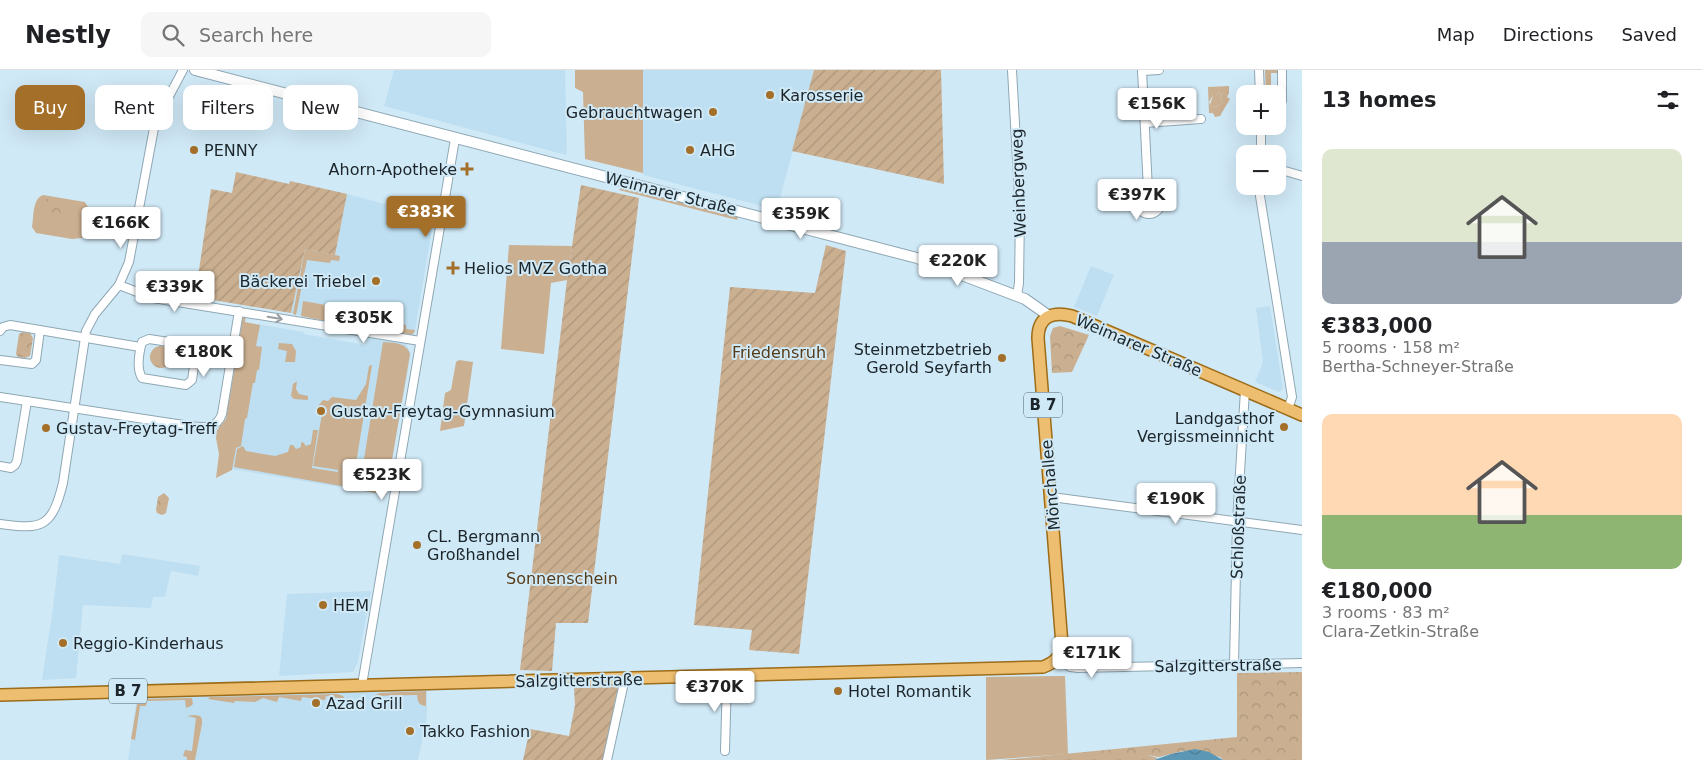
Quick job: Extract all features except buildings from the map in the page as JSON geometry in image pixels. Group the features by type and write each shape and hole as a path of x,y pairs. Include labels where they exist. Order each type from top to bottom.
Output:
{"main road":[{"name":"Weimarer Straße","path":"1049,316 1060,314 1072,316 1302,415"},
{"name":"Mönchallee","path":"1049,316 1041,324 1038,332 1062,638 1062,650 1058,658"},
{"name":"Salzgitterstraße","path":"0,695 1036,668 1047,666 1058,658"}],"street":[{"path":"0,524 33,527 43,524 57,503 63,483 84,338 95,314 119,286 129,262 136,233 154,128 183,70"},
{"name":"Weimarer Straße","path":"195,70 917,258 1030,302 1049,316"},
{"name":"Weinbergweg","path":"1012,70 1020,213 1020,283 1016,296"},
{"path":"1148,190 1142,70 1159,70"},
{"path":"1259,70 1260,85"},
{"path":"1282,70 1282,85"},
{"path":"1145,123 1201,119"},
{"path":"362,685 455,139"},
{"path":"1286,171 1302,176"},
{"path":"1260,195 1292,398 1288,409"},
{"path":"119,286 153,298 420,341"},
{"path":"0,397 204,428 214,425 222,414 239,311"},
{"path":"0,331 3,327 10,325 140,347"},
{"path":"0,360 29,365 34,362 40,330"},
{"path":"149,339 189,345 196,352 192,380 186,385 142,378 138,371 140,347 142,342 149,339"},
{"name":"Schloßstraße","path":"1234,664 1237,522 1245,390"},
{"path":"0,466 11,468 17,461 27,401"},
{"path":"1051,499 1059,498 1302,530"},
{"name":"Salzgitterstraße","path":"1058,658 1070,667 1078,668 1302,663"},
{"path":"725,751 727,676"},
{"path":"608,760 625,678"}],"shaded area":[{"path":"394,70 565,70 566,155 384,106"},
{"path":"643,70 814,70 777,210 643,175"},
{"path":"347,194 403,209 403,212 434,217 413,335 330,324 330,322 291,313 305,249 335,255"},
{"path":"1091,266 1114,275 1097,316 1074,307"},
{"path":"1270,306 1283,389 1279,392 1255,382 1263,362 1256,308"},
{"name":"Gustav-Freytag-Gymnasium","path":"257,324 366,345 368,337 406,344 411,353 386,495 232,469"},
{"name":"Reggio-Kinderhaus","path":"122,554 200,566 198,576 171,571 165,597 153,597 151,608 83,605 76,678 42,680 59,555 120,564"},
{"name":"HEM","path":"371,591 358,662 353,672 279,676 287,594"},
{"path":"427,688 427,717 418,760 128,760 137,696"}],"green space":[{"path":"575,70 643,70 643,173 585,159 583,92 575,88"},
{"path":"814,70 941,70 944,184 792,151"},
{"path":"1265,70 1277,70 1277,73 1271,73 1271,85 1266,85"},
{"path":"1229,86 1227,97 1230,99 1220,116 1215,117 1213,113 1209,113 1208,87","holes":["1219,92 1222,94 1220,98 1223,102 1214,108 1210,105 1209,102 1213,95"]},
{"path":"1219,92 1222,94 1220,98 1223,102 1214,108 1210,105 1213,95"},
{"path":"236,172 289,184 290,181 347,194 335,255 305,249 291,313 195,297 211,189 232,193"},
{"name":"Sonnenschein","path":"581,185 639,198 588,623 556,623 552,671 520,670 567,280"},
{"path":"622,187 738,217 737,220 619,190"},
{"path":"43,195 85,202 89,209 85,234 82,238 72,239 36,233 32,227 34,209 37,200"},
{"path":"1146,195 1152,195 1156,202 1152,209 1146,209 1142,205 1142,199"},
{"path":"42,200 63,202 66,208 64,214 42,212 39,205"},
{"path":"509,245 572,246 567,280 551,283 544,354 501,349"},
{"name":"Friedensruh","path":"826,245 846,251 799,654 749,650 752,630 694,625 730,287 815,293"},
{"path":"305,249 340,256 339,261 331,260 330,263 307,260 296,315 293,314"},
{"path":"303,301 343,308 343,315 406,325 406,329 415,330 409,336 330,324 330,322 301,316"},
{"path":"243,316 246,316 245,322 260,325 256,346 262,347 259,370 257,370 255,383 253,383 241,446 236,448 232,470 216,478 219,454 216,438 217,430 226,419"},
{"path":"1060,326 1089,335 1072,372 1052,373 1050,336 1053,328"},
{"path":"23,332 30,333 33,338 30,356 25,358 18,357 16,354 19,334"},
{"path":"383,342 403,345 410,354 386,495 359,490"},
{"path":"279,343 292,344 296,351 295,362 285,362 287,351 278,349"},
{"path":"161,346 169,349 172,357 169,365 161,368 153,365 150,357 153,349"},
{"path":"459,360 473,362 464,426 440,431 445,393 451,390 456,362"},
{"path":"372,365 352,488 234,467 237,449 243,446 246,451 275,456 288,452 290,445 293,445 296,449 301,447 303,442 306,446 311,444 313,430 318,430 312,468 338,472 338,470 313,466 323,408 318,406 323,400 328,401 332,397 356,400 366,384 369,366"},
{"path":"297,381 296,389 299,394 308,396 308,400 294,399 291,396 293,384"},
{"path":"164,493 169,498 166,513 162,515 157,513 156,510 158,497"},
{"path":"1302,672 1302,760 1223,760 1220,757 1183,751 1159,757 1147,755 1158,758 1154,760 1002,760 1237,737 1237,673"},
{"path":"1065,676 1068,754 986,760 986,677"},
{"path":"618,687 603,760 523,760 530,729 569,736 575,705 574,688"},
{"path":"426,691 426,706 419,703 417,695 373,696 380,693"},
{"path":"337,694 345,699 326,696 325,700 302,697 301,701 279,697 277,702 263,698 255,702 235,701 234,703 208,699 210,697"},
{"path":"192,698 193,704 186,708 185,700 147,701 146,706 140,706 135,740 131,739 138,699"},
{"path":"187,716 200,716 202,724 195,760 187,760 187,757 183,756 185,750 192,751 196,718"}],"water":[{"path":"1195,749 1209,752 1223,760 1154,760 1171,754"}],"place":[{"name":"Karosserie","path":"770,95"},
{"name":"Gebrauchtwagen","path":"713,112"},
{"name":"PENNY","path":"194,150"},
{"name":"AHG","path":"690,150"},
{"name":"Ahorn-Apotheke","path":"467,169"},
{"name":"Helios MVZ Gotha","path":"453,268"},
{"name":"Bäckerei Triebel","path":"376,281"},
{"name":"Steinmetzbetrieb Gerold Seyfarth","path":"1002,358"},
{"name":"Gustav-Freytag-Gymnasium","path":"321,411"},
{"name":"Landgasthof Vergissmeinnicht","path":"1284,427"},
{"name":"Gustav-Freytag-Treff","path":"46,428"},
{"name":"CL. Bergmann Großhandel","path":"417,545"},
{"name":"HEM","path":"323,605"},
{"name":"Reggio-Kinderhaus","path":"63,643"},
{"name":"Hotel Romantik","path":"838,691"},
{"name":"Azad Grill","path":"316,703"},
{"name":"Takko Fashion","path":"410,731"}]}
